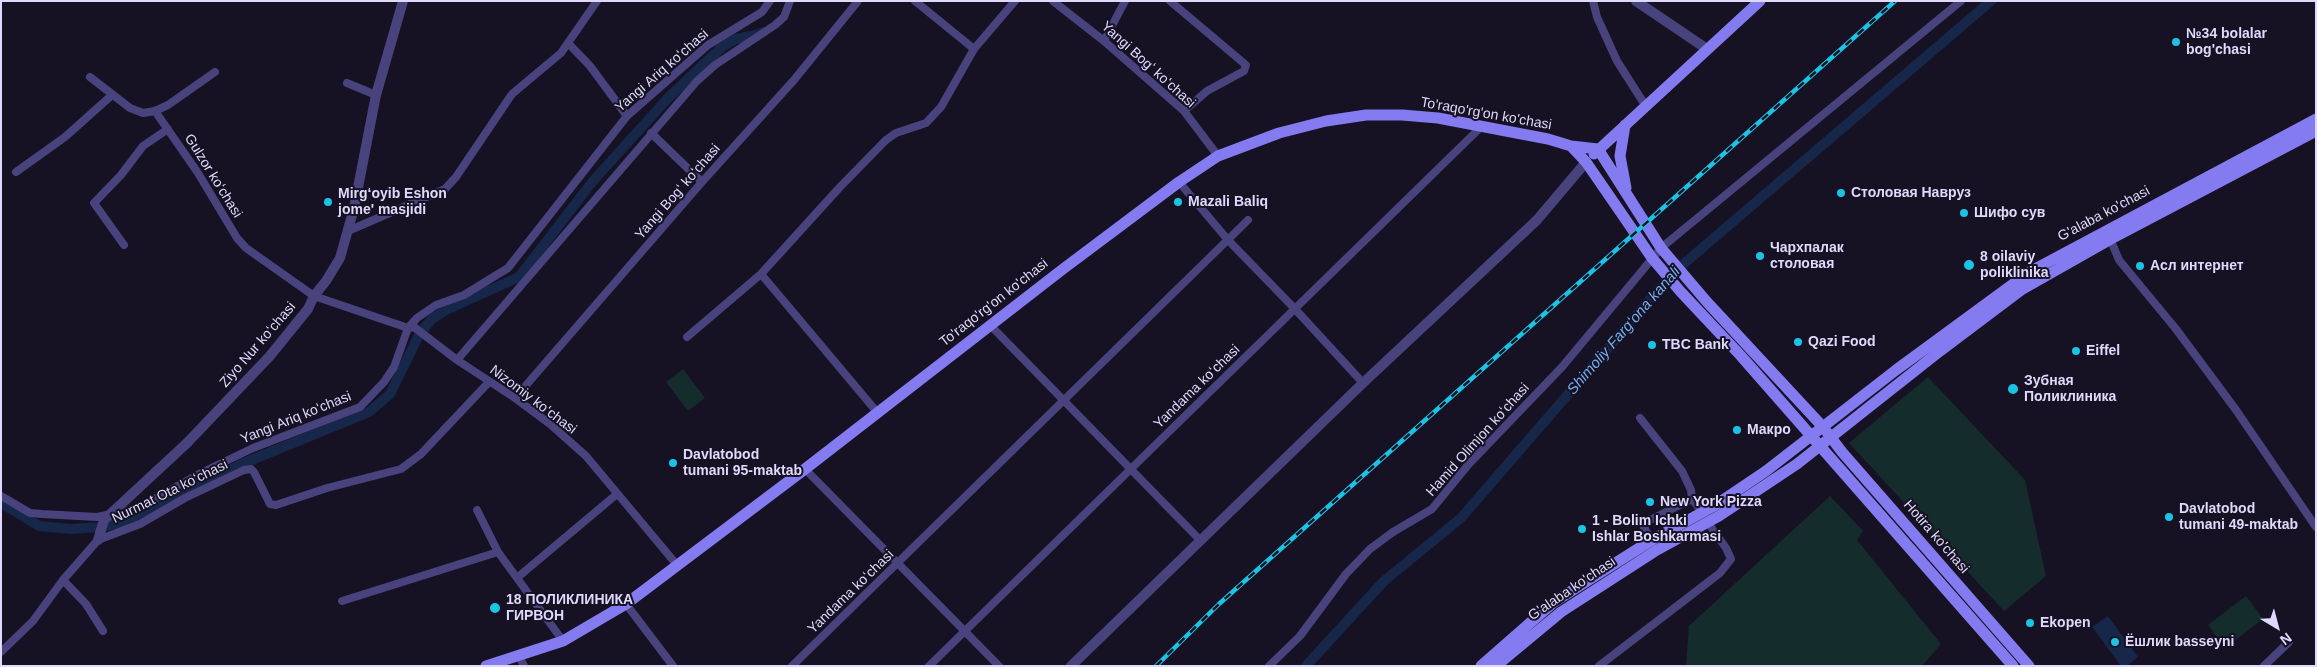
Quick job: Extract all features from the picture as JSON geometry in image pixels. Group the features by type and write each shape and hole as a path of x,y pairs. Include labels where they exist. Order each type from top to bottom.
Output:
{"main road":[{"path":"1586,162 1645,105 1760,1"},
{"name":"To'raqo'rg'on ko'chasi","path":"486,666 522,661 563,641 626,604 805,469 990,325 1179,182 1218,156 1279,133 1326,121 1366,115 1438,118 1548,139 1570,146 1598,149"},
{"name":"G'alaba ko'chasi","path":"1480,666 1554,602 1705,518 1797,464 1940,351 2022,290 2109,234 2316,119"},
{"path":"1625,125 1620,156 1627,194"},
{"name":"G'alaba ko'chasi","path":"1705,518 2012,283 2316,131"},
{"name":"To'raqo'rg'on ko'chasi","path":"1570,146 1586,162 1625,216 1652,258 1680,291"},
{"name":"Hotira ko'chasi","path":"1598,149 1661,248 1823,427 2029,666"},
{"name":"Hotira ko'chasi","path":"1680,291 1811,436 2013,666"},
{"name":"G'alaba ko'chasi","path":"1496,666 1561,612 1654,545"}],"street":[{"name":"Ziyo Nur koʻchasi","path":"98,540 104,520 187,443 269,357 308,309 314,296 340,258 348,231 376,95 403,1"},
{"path":"348,231 446,189 512,94 553,62 597,1"},
{"name":"Yangi Ariq koʻchasi","path":"1,496 30,513 88,517 136,509 201,473 253,448 360,407 369,400 394,368 417,318 436,305 464,295 508,268 627,116 708,44 762,12 770,1"},
{"path":"458,360 697,81 715,65 775,26 784,17 790,1"},
{"name":"Yangi Bogʻ koʻchasi","path":"515,398 702,182 794,80 858,1"},
{"path":"915,1 974,49"},
{"path":"686,337 761,274 840,186 886,140 896,133 926,123 941,107 974,49 1015,1"},
{"name":"Yangi Bogʻ koʻchasi","path":"1053,1 1104,41 1184,111 1218,156"},
{"path":"1104,41 1125,1"},
{"path":"1170,1 1246,65 1244,71 1207,91 1184,111"},
{"path":"1593,1 1597,17 1616,61 1645,105"},
{"path":"1636,1 1707,49"},
{"name":"Hamid Olimjon koʻchasi","path":"1269,666 1300,636 1346,574 1370,550 1393,532 1432,509 1468,465 1562,367 1661,248 1962,1"},
{"path":"568,43 590,66 627,116"},
{"path":"90,77 136,111 156,111 168,105 214,72"},
{"path":"347,83 376,95"},
{"path":"16,172 65,137 112,95"},
{"name":"Gulzor koʻchasi","path":"156,111 198,173 242,244 314,296 411,328"},
{"name":"Yandama koʻchasi","path":"929,666 1482,126"},
{"path":"124,245 94,203 111,187 143,146 168,128"},
{"path":"651,133 702,182"},
{"path":"1071,666 1363,383 1536,220 1586,162"},
{"path":"1179,182 1228,240 1363,383"},
{"name":"Yandama koʻchasi","path":"792,666 1248,220"},
{"path":"2109,234 2119,260 2198,359 2316,527"},
{"path":"761,274 877,412"},
{"path":"990,325 1200,540"},
{"name":"Nizomiy koʻchasi","path":"411,328 425,335 489,382 515,398 550,424 586,456 677,565"},
{"name":"Nurmat Ota koʻchasi","path":"1,652 33,621 63,580 98,540 140,524 185,498 244,470 251,469 254,472 270,504 276,505 327,488 400,469 421,454 489,382"},
{"path":"1599,666 1720,573 1731,559 1726,548 1692,499 1691,490 1682,471 1640,418"},
{"path":"805,469 999,666"},
{"path":"518,577 617,494"},
{"path":"1654,545 1644,528 1645,523 1692,499"},
{"path":"477,510 498,552 563,641"},
{"path":"342,601 498,552"},
{"path":"63,580 94,615 103,631"},
{"path":"626,604 673,666"},
{"path":"2264,666 2289,642"}],"green space":[{"path":"683,369 705,398 688,411 666,382"},
{"path":"1928,377 2025,480 2046,576 2004,611 1849,443"},
{"path":"1830,496 1863,531 1857,540 1941,644 1922,666 1686,666 1689,626"},
{"path":"2246,596 2263,619 2225,648 2208,625"}],"water":[{"name":"Ёшлик basseyni","path":"2108,616 2138,657 2127,666 2121,666 2092,627"}],"waterway":[{"name":"Shimoliy Fargʻona kanali","path":"1306,666 1384,581 1461,518 1673,273 1991,1"},
{"path":"1,503 39,526 71,529 100,527 126,522 244,463 369,412 390,394 420,333 432,319 446,310 519,277 593,181 668,98 722,47 736,39 763,32"}],"railway":[{"path":"1156,666 1219,604 1895,1"}],"place":[{"name":"№34 bolalar bog'chasi","path":"2176,42"},
{"name":"Столовая Навруз","path":"1841,193"},
{"name":"Mirg‘oyib Eshon jome' masjidi","path":"328,202"},
{"name":"Mazali Baliq","path":"1178,202"},
{"name":"Шифо сув","path":"1964,213"},
{"name":"Чархпалак столовая","path":"1760,256"},
{"name":"8 oilaviy poliklinika","path":"1969,265"},
{"name":"Асл интернет","path":"2140,266"},
{"name":"Qazi Food","path":"1798,342"},
{"name":"TBC Bank","path":"1652,345"},
{"name":"Eiffel","path":"2076,351"},
{"name":"Зубная Поликлиника","path":"2013,389"},
{"name":"Макро","path":"1737,430"},
{"name":"Davlatobod tumani 95-maktab","path":"673,463"},
{"name":"New York Pizza","path":"1650,502"},
{"name":"Davlatobod tumani 49-maktab","path":"2169,517"},
{"name":"1 - Bolim Ichki Ishlar Boshkarmasi","path":"1582,529"},
{"name":"18 ПОЛИКЛИНИКА ГИРВОН","path":"495,608"},
{"name":"Ekopen","path":"2030,623"},
{"name":"Ёшлик basseyni","path":"2115,642"}]}
